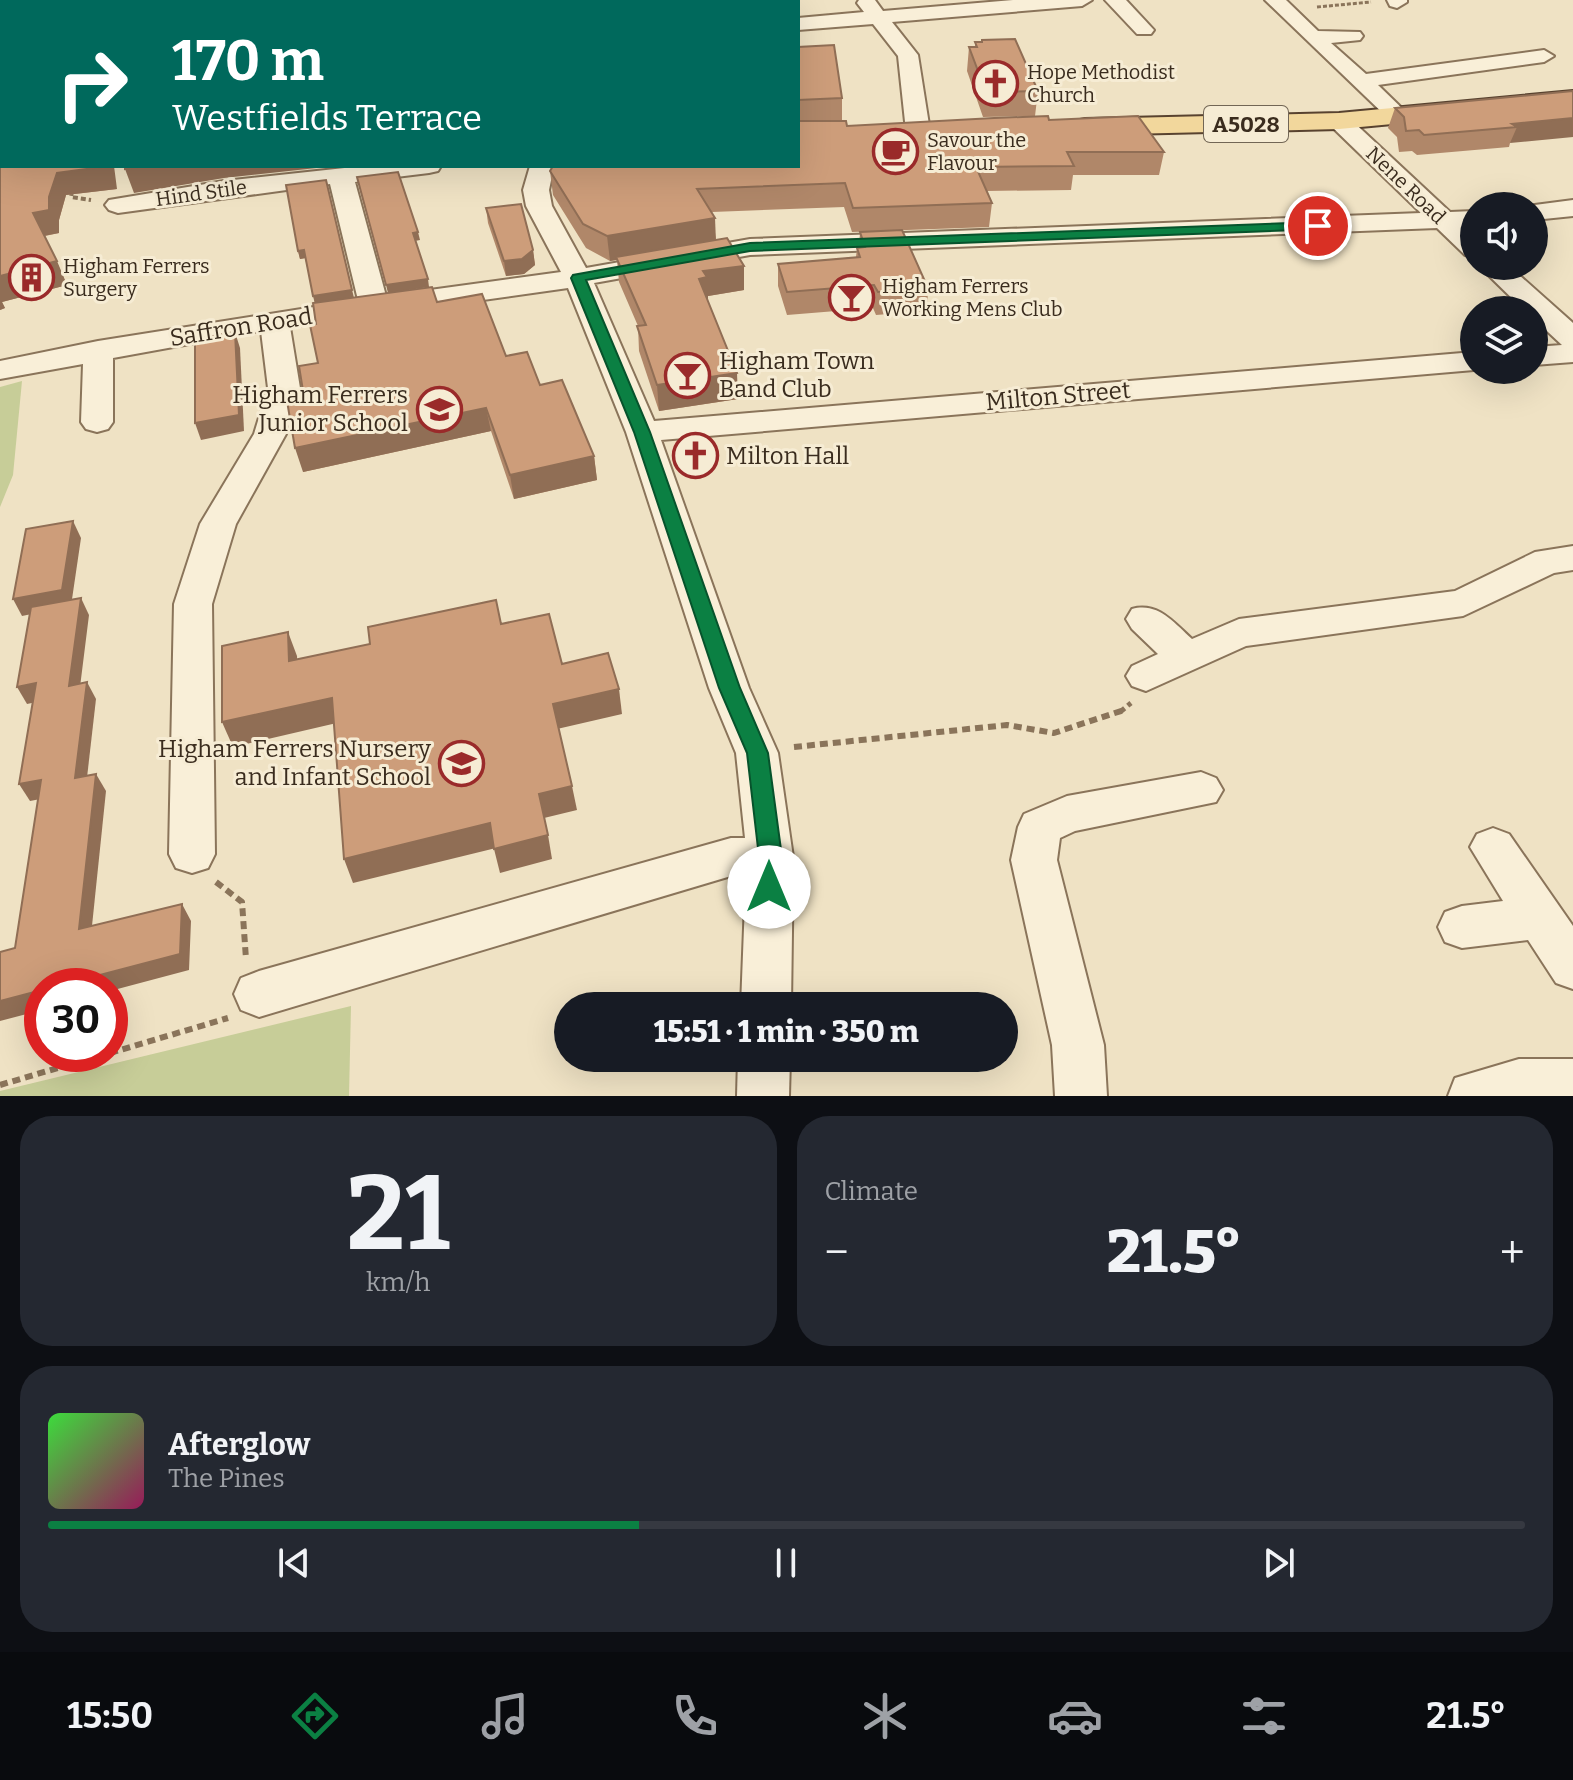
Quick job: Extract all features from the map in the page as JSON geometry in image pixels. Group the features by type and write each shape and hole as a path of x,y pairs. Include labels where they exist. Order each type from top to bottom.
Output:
{"main road":[{"name":"A5028","path":"1059,128 1339,121 1573,99"},
{"path":"889,131 949,130"}],"street":[{"path":"864,0 908,55 918,131"},
{"path":"800,24 1082,0"},
{"path":"1115,0 1144,30"},
{"path":"1282,5 1399,116"},
{"path":"1313,37 1353,36"},
{"path":"1359,81 1544,56"},
{"name":"Nene Road","path":"1339,121 1460,236"},
{"name":"Hind Stile","path":"118,205 224,189 413,168"},
{"path":"542,168 536,190 539,206 578,278 642,432 729,688 757,753 770,857 766,992"},
{"path":"341,177 374,306"},
{"path":"1548,211 1573,208"},
{"name":"Saffron Road","path":"0,370 274,320 578,278 750,247 1460,220"},
{"path":"1508,280 1573,339"},
{"path":"192,854 193,604 218,524 270,434 284,388 274,320"},
{"path":"97,422 98,350"},
{"path":"1548,355 1573,353"},
{"name":"Milton Street","path":"642,432 1460,362"},
{"path":"1146,676 1239,633 1463,603 1548,561 1573,558"},
{"path":"1145,619 1187,657"},
{"path":"1081,1096 1078,1045 1034,860 1040,827 1067,814 1201,790"},
{"path":"1493,847 1573,967"},
{"path":"253,994 731,857 770,857"},
{"path":"1462,927 1539,918"},
{"path":"763,1096 764,1072"},
{"path":"1474,1096 1519,1085 1573,1085"}],"path":[{"path":"1282,5 1397,1"},
{"path":"73,181 71,197 118,205"},
{"path":"757,753 810,744 1007,725 1054,733 1122,712 1140,695 1146,676"},
{"path":"128,1047 246,1012 253,994 242,902 214,880 192,854"},
{"path":"0,1085 44,1072"}],"green space":[{"path":"22,381 13,475 0,507 0,387"},
{"path":"351,1006 349,1096 0,1096 0,1091 78,1072 128,1072 128,1060"}],"building":[{"path":"1015,39 1038,91 986,92 969,47 977,47 975,42 982,40"},
{"path":"834,45 842,98 800,100 800,47"},
{"path":"1573,91 1573,118 1512,124 1517,127 1424,135 1419,130 1406,131 1404,117 1395,108"},
{"path":"1048,116 1049,120 1138,116 1164,152 1067,152 1074,166 976,167 992,203 853,208 845,183 697,189 715,218 607,236 583,224 550,171 552,168 800,168 800,121 846,121 847,126"},
{"path":"0,168 94,168 57,173 49,197 49,210 33,213 57,261 0,276"},
{"path":"398,172 418,232 413,233 428,279 386,285 357,177"},
{"path":"326,180 352,290 313,296 304,250 298,251 286,185"},
{"path":"521,204 533,250 522,259 504,261 486,208"},
{"path":"902,230 928,288 878,292 874,285 787,292 778,264 860,257 857,248 865,247 860,232"},
{"path":"727,238 744,266 703,271 707,277 699,279 737,373 657,385 637,326 646,325 616,257"},
{"path":"432,287 437,302 482,294 506,356 527,352 540,385 562,380 594,456 510,475 486,408 295,448 287,401 304,397 299,366 318,363 310,325 316,324 313,303"},
{"path":"235,332 239,415 195,423 195,339"},
{"path":"73,521 62,590 13,599 26,529"},
{"path":"81,598 69,686 87,682 75,778 96,774 79,929 182,904 180,954 127,968 24,968 24,995 0,1001 0,952 15,948 41,780 19,784 36,683 17,687 31,607"},
{"path":"496,600 501,624 549,614 562,664 608,653 619,689 553,704 572,786 539,794 548,835 494,849 490,823 344,859 332,698 222,722 222,646 288,632 289,661 370,644 368,627"}],"place":[{"name":"Hope Methodist Church","path":"996,83"},
{"name":"Savour the Flavour","path":"896,152"},
{"name":"Higham Ferrers Surgery","path":"32,278"},
{"name":"Higham Ferrers Working Mens Club","path":"851,297"},
{"name":"Higham Town Band Club","path":"688,375"},
{"name":"Higham Ferrers Junior School","path":"439,409"},
{"name":"Milton Hall","path":"695,456"},
{"name":"Higham Ferrers Nursery and Infant School","path":"462,763"}],"route":[{"path":"769,887 770,857 757,753 729,688 642,432 578,278 750,247 1318,226"}]}
